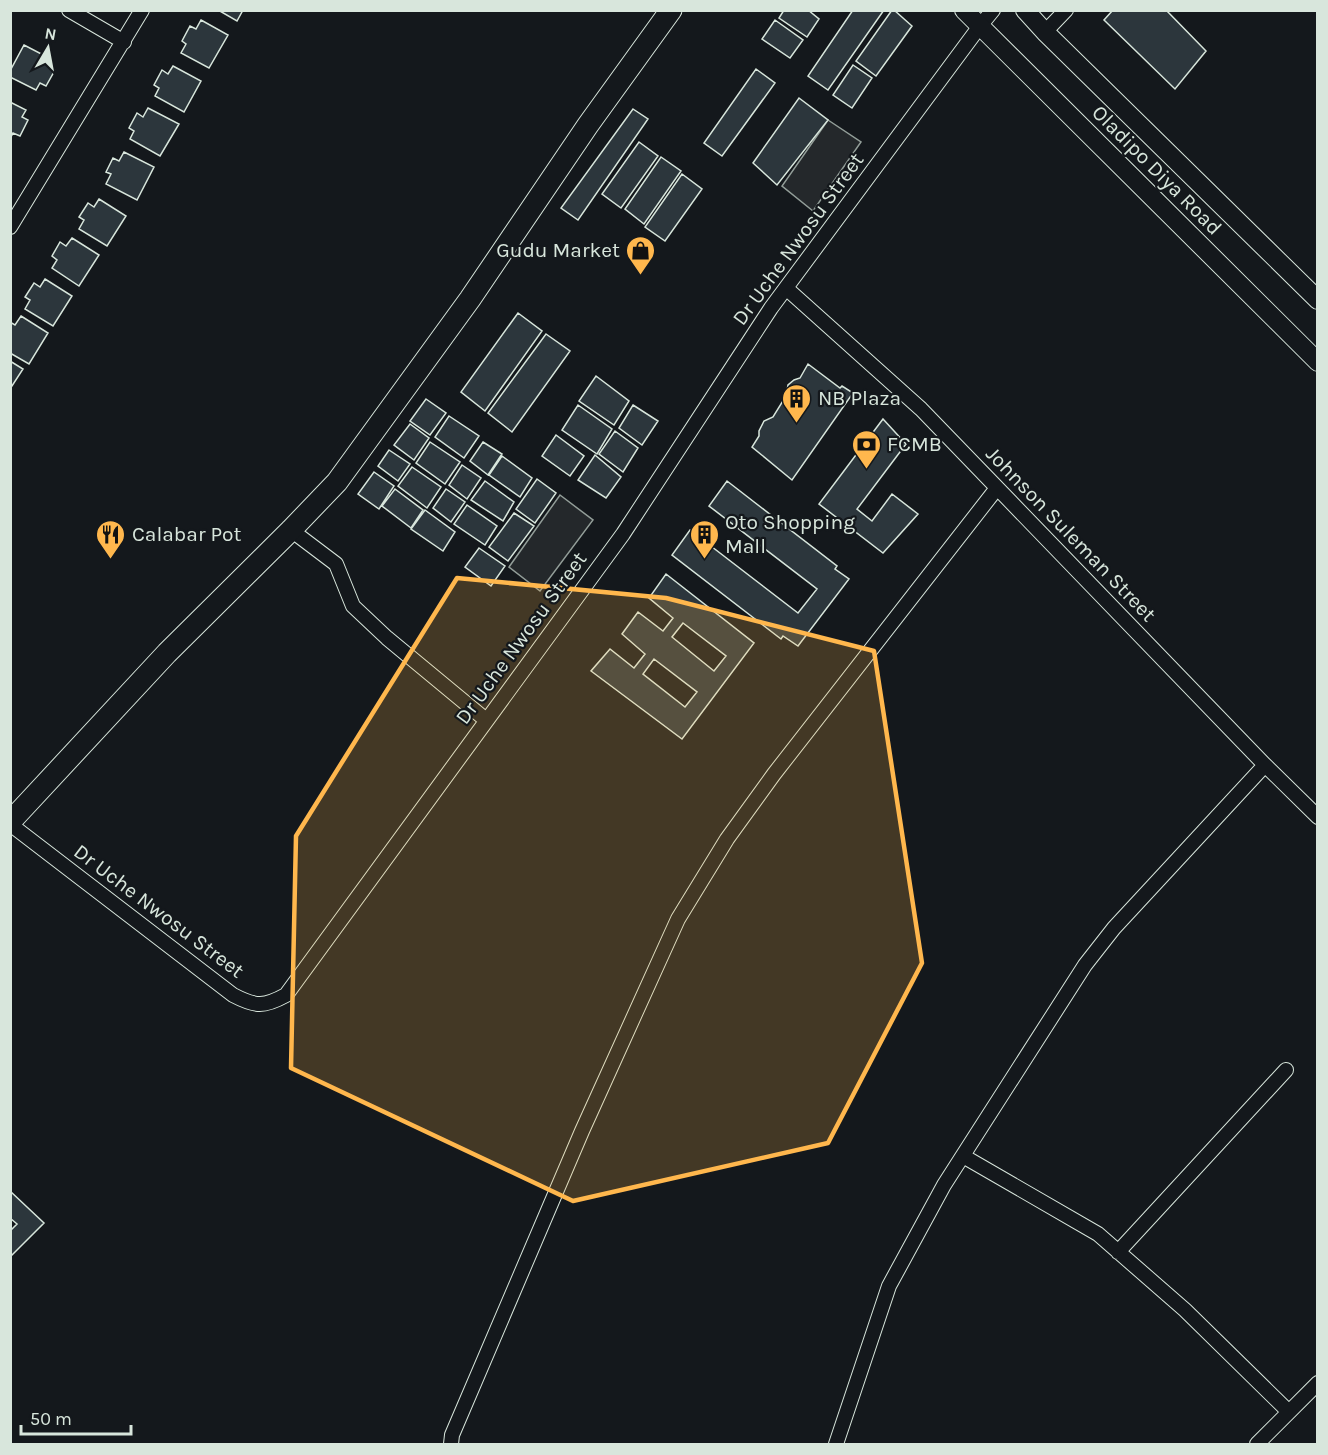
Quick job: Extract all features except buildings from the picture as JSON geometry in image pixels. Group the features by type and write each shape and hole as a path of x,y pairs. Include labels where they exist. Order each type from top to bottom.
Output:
{"main road":[{"path":"10,823 167,653 337,482 470,299 588,125 671,10"},
{"name":"Oladipo Diya Road","path":"964,10 1317,362"},
{"name":"Oladipo Diya Road","path":"1025,10 1317,300"}],"street":[{"path":"69,10 124,42"},
{"path":"10,227 142,10"},
{"name":"Dr Uche Nwosu Street","path":"10,823 233,995 245,1002 258,1005 273,1002 286,995 623,534 771,308 993,10"},
{"path":"1045,32 1066,10"},
{"name":"Johnson Suleman Street","path":"786,288 921,409 1317,818"},
{"path":"451,1444 452,1436 582,1131 678,919 727,839 774,774 997,488"},
{"path":"291,530 336,564 353,606 387,638 486,720"},
{"path":"836,1444 889,1286 944,1185 1085,965 1114,928 1265,765"},
{"path":"1118,1252 1286,1070"},
{"path":"963,1156 1098,1234 1185,1310 1288,1412"},
{"path":"1257,1444 1317,1383"}],"highlighted area":[{"path":"457,578 666,598 874,651 922,963 828,1143 573,1201 291,1068 296,836"}],"shaded area":[{"path":"828,120 861,142 813,211 782,186"},
{"path":"560,495 593,520 540,591 509,567"}],"place":[{"name":"Gudu Market","path":"641,276"},
{"name":"NB Plaza","path":"797,424"},
{"name":"FCMB","path":"866,470"},
{"name":"Calabar Pot","path":"111,560"},
{"name":"Oto Shopping Mall","path":"704,560"}]}
